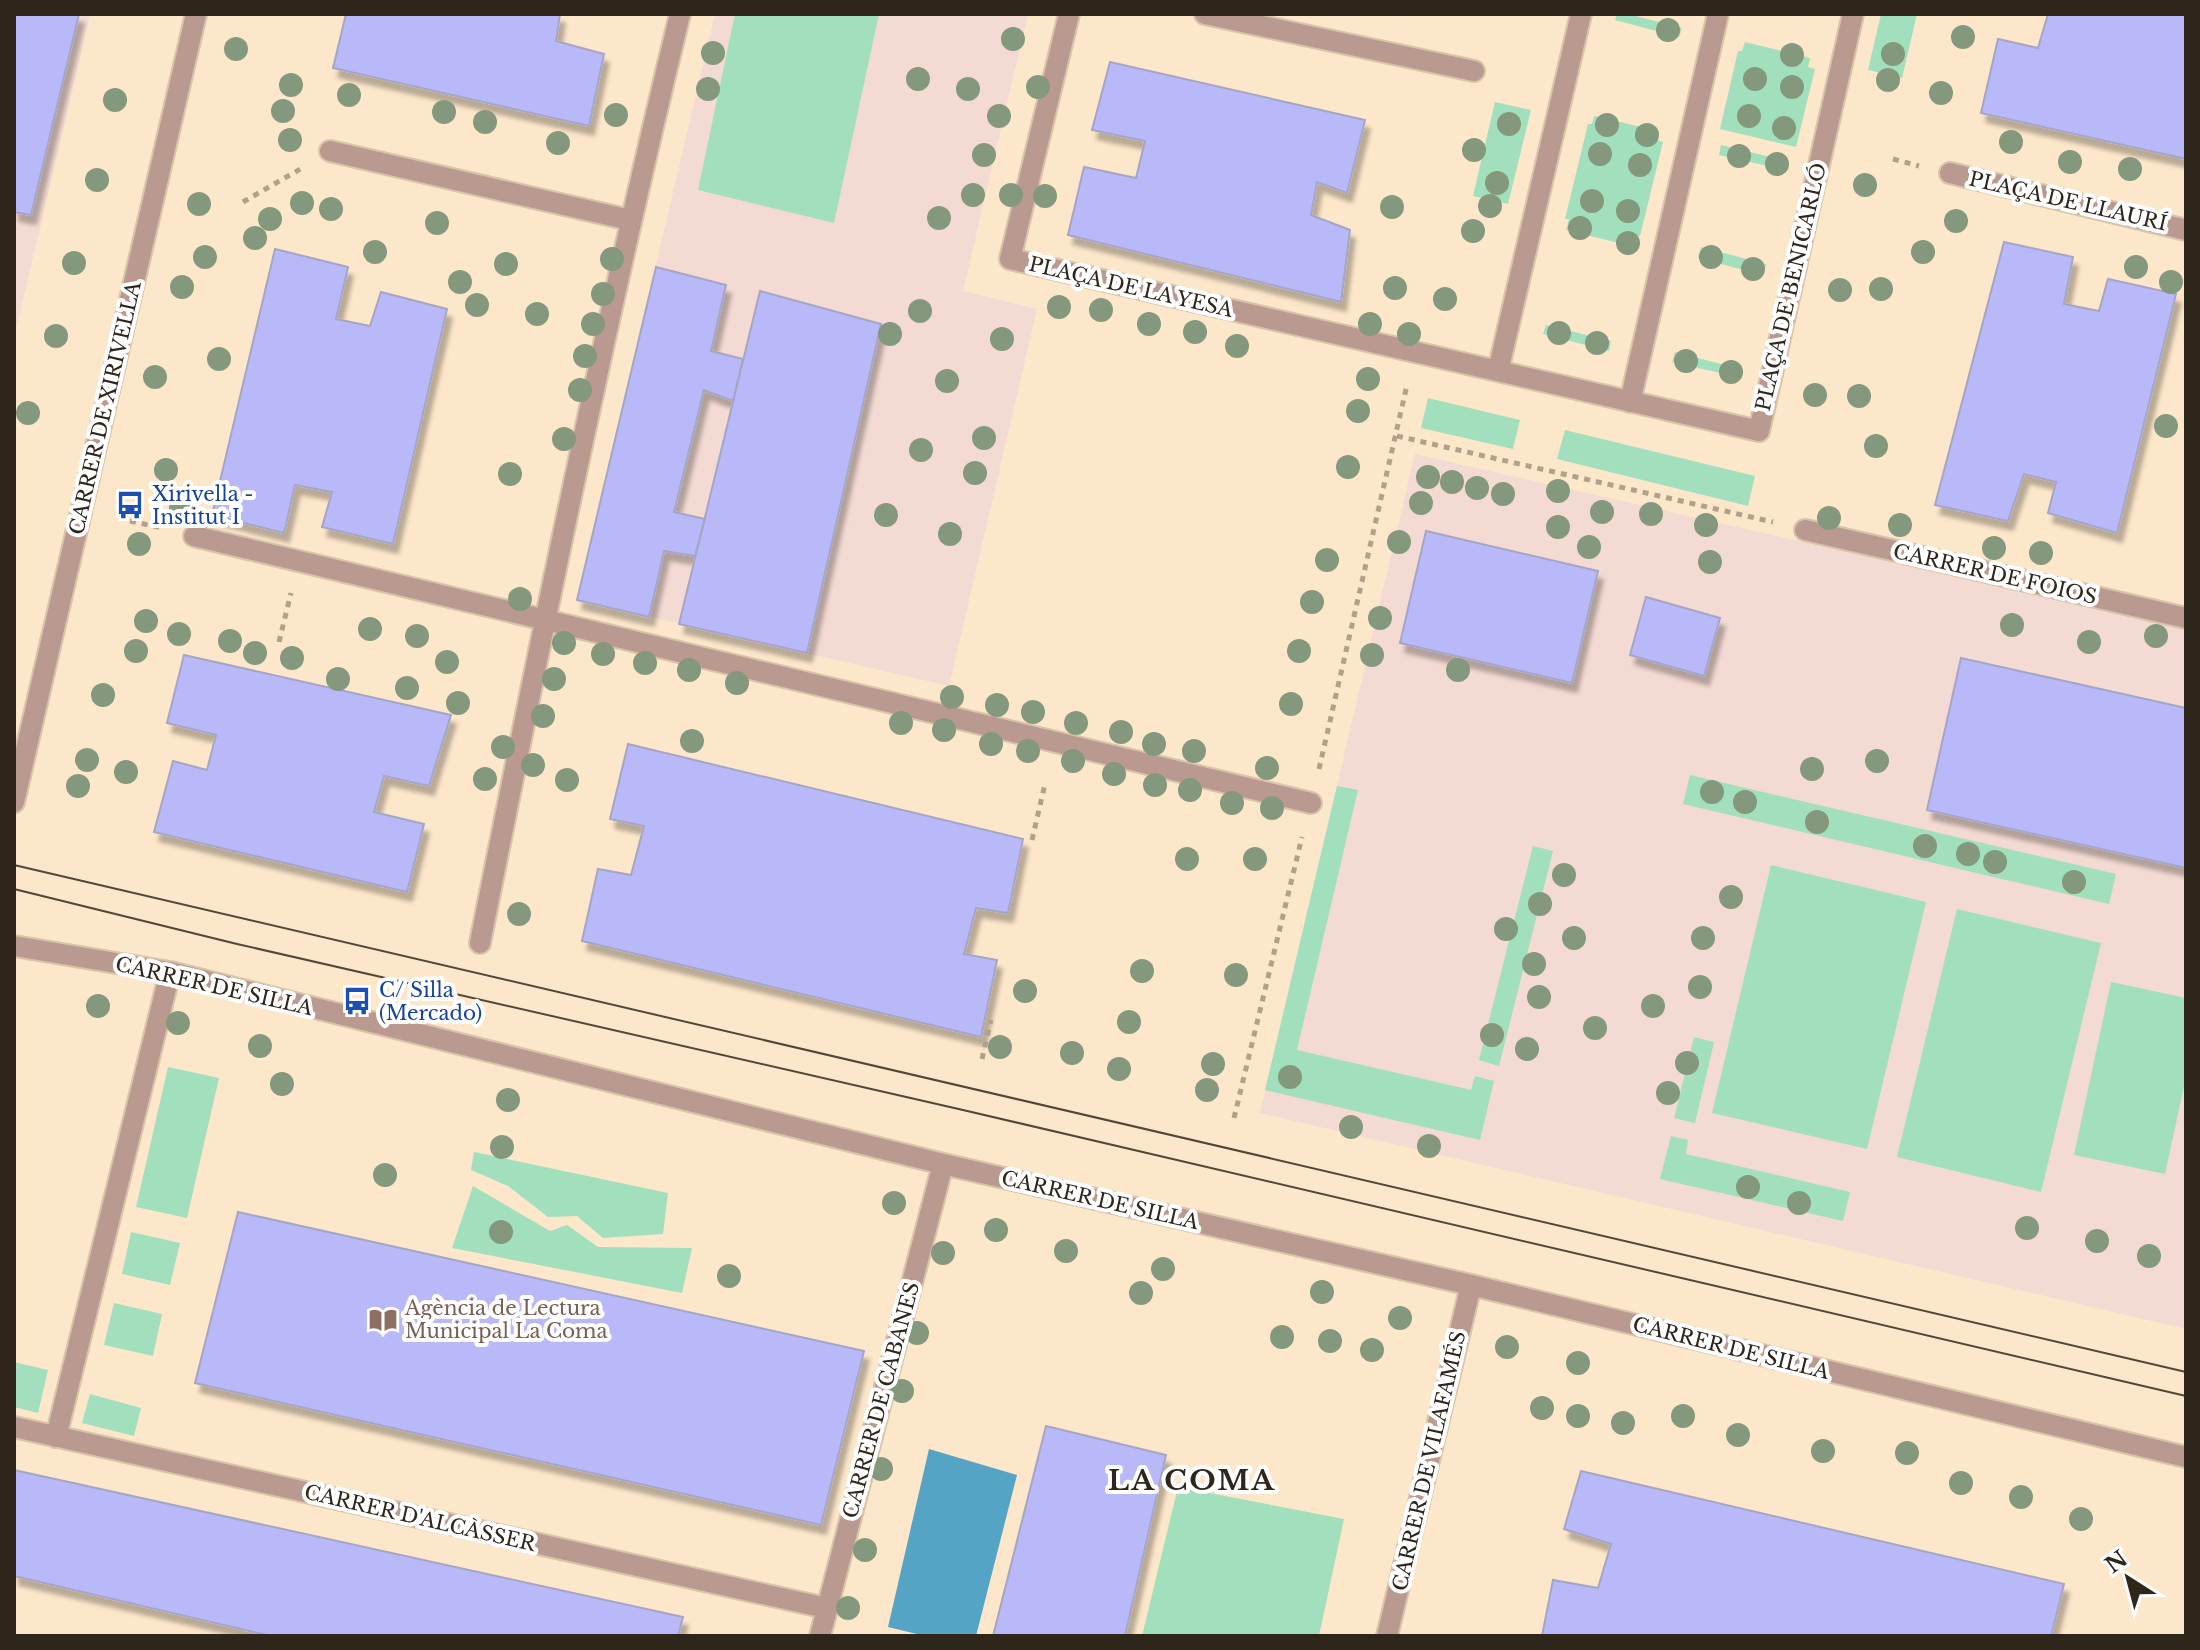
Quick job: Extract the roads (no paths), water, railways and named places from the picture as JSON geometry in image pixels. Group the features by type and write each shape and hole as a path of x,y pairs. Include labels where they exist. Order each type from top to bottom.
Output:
{"street":[{"name":"CARRER DE XIRIVELLA","path":"14,802 196,14"},
{"path":"480,943 630,220 680,14"},
{"name":"PLAÇA DE LA YESA","path":"1069,14 1010,259 1498,371"},
{"path":"1205,14 1474,71"},
{"path":"1498,371 1581,14"},
{"path":"1630,402 1718,14"},
{"name":"PLAÇA DE BENICARLÓ","path":"1498,371 1759,431 1853,14"},
{"path":"330,151 630,220"},
{"name":"PLAÇA DE LLAURÍ","path":"1950,173 2186,230"},
{"name":"CARRER DE FOIOS","path":"1805,530 2186,618"},
{"path":"194,536 1311,803"},
{"name":"CARRER DE SILLA","path":"14,946 170,972 943,1164 1471,1285 2186,1457"},
{"path":"56,1437 170,972"},
{"name":"CARRER DE CABANES","path":"820,1636 943,1164"},
{"name":"CARRER DE VILAFAMÉS","path":"1387,1636 1471,1285"},
{"name":"CARRER D'ALCÀSSER","path":"14,1427 826,1608"}],"water":[{"path":"929,1449 1017,1475 976,1636 925,1636 888,1627"}],"tram line":[{"path":"14,865 2186,1372"},
{"path":"14,889 237,944 2186,1396"}],"place":[{"name":"Xirivella - Institut I","path":"130,505"},
{"name":"C/ Silla (Mercado)","path":"357,1001"},
{"name":"Agència de Lectura Municipal La Coma","path":"383,1320"}],"district":[{"name":"LA COMA","path":"1192,1480"}]}
